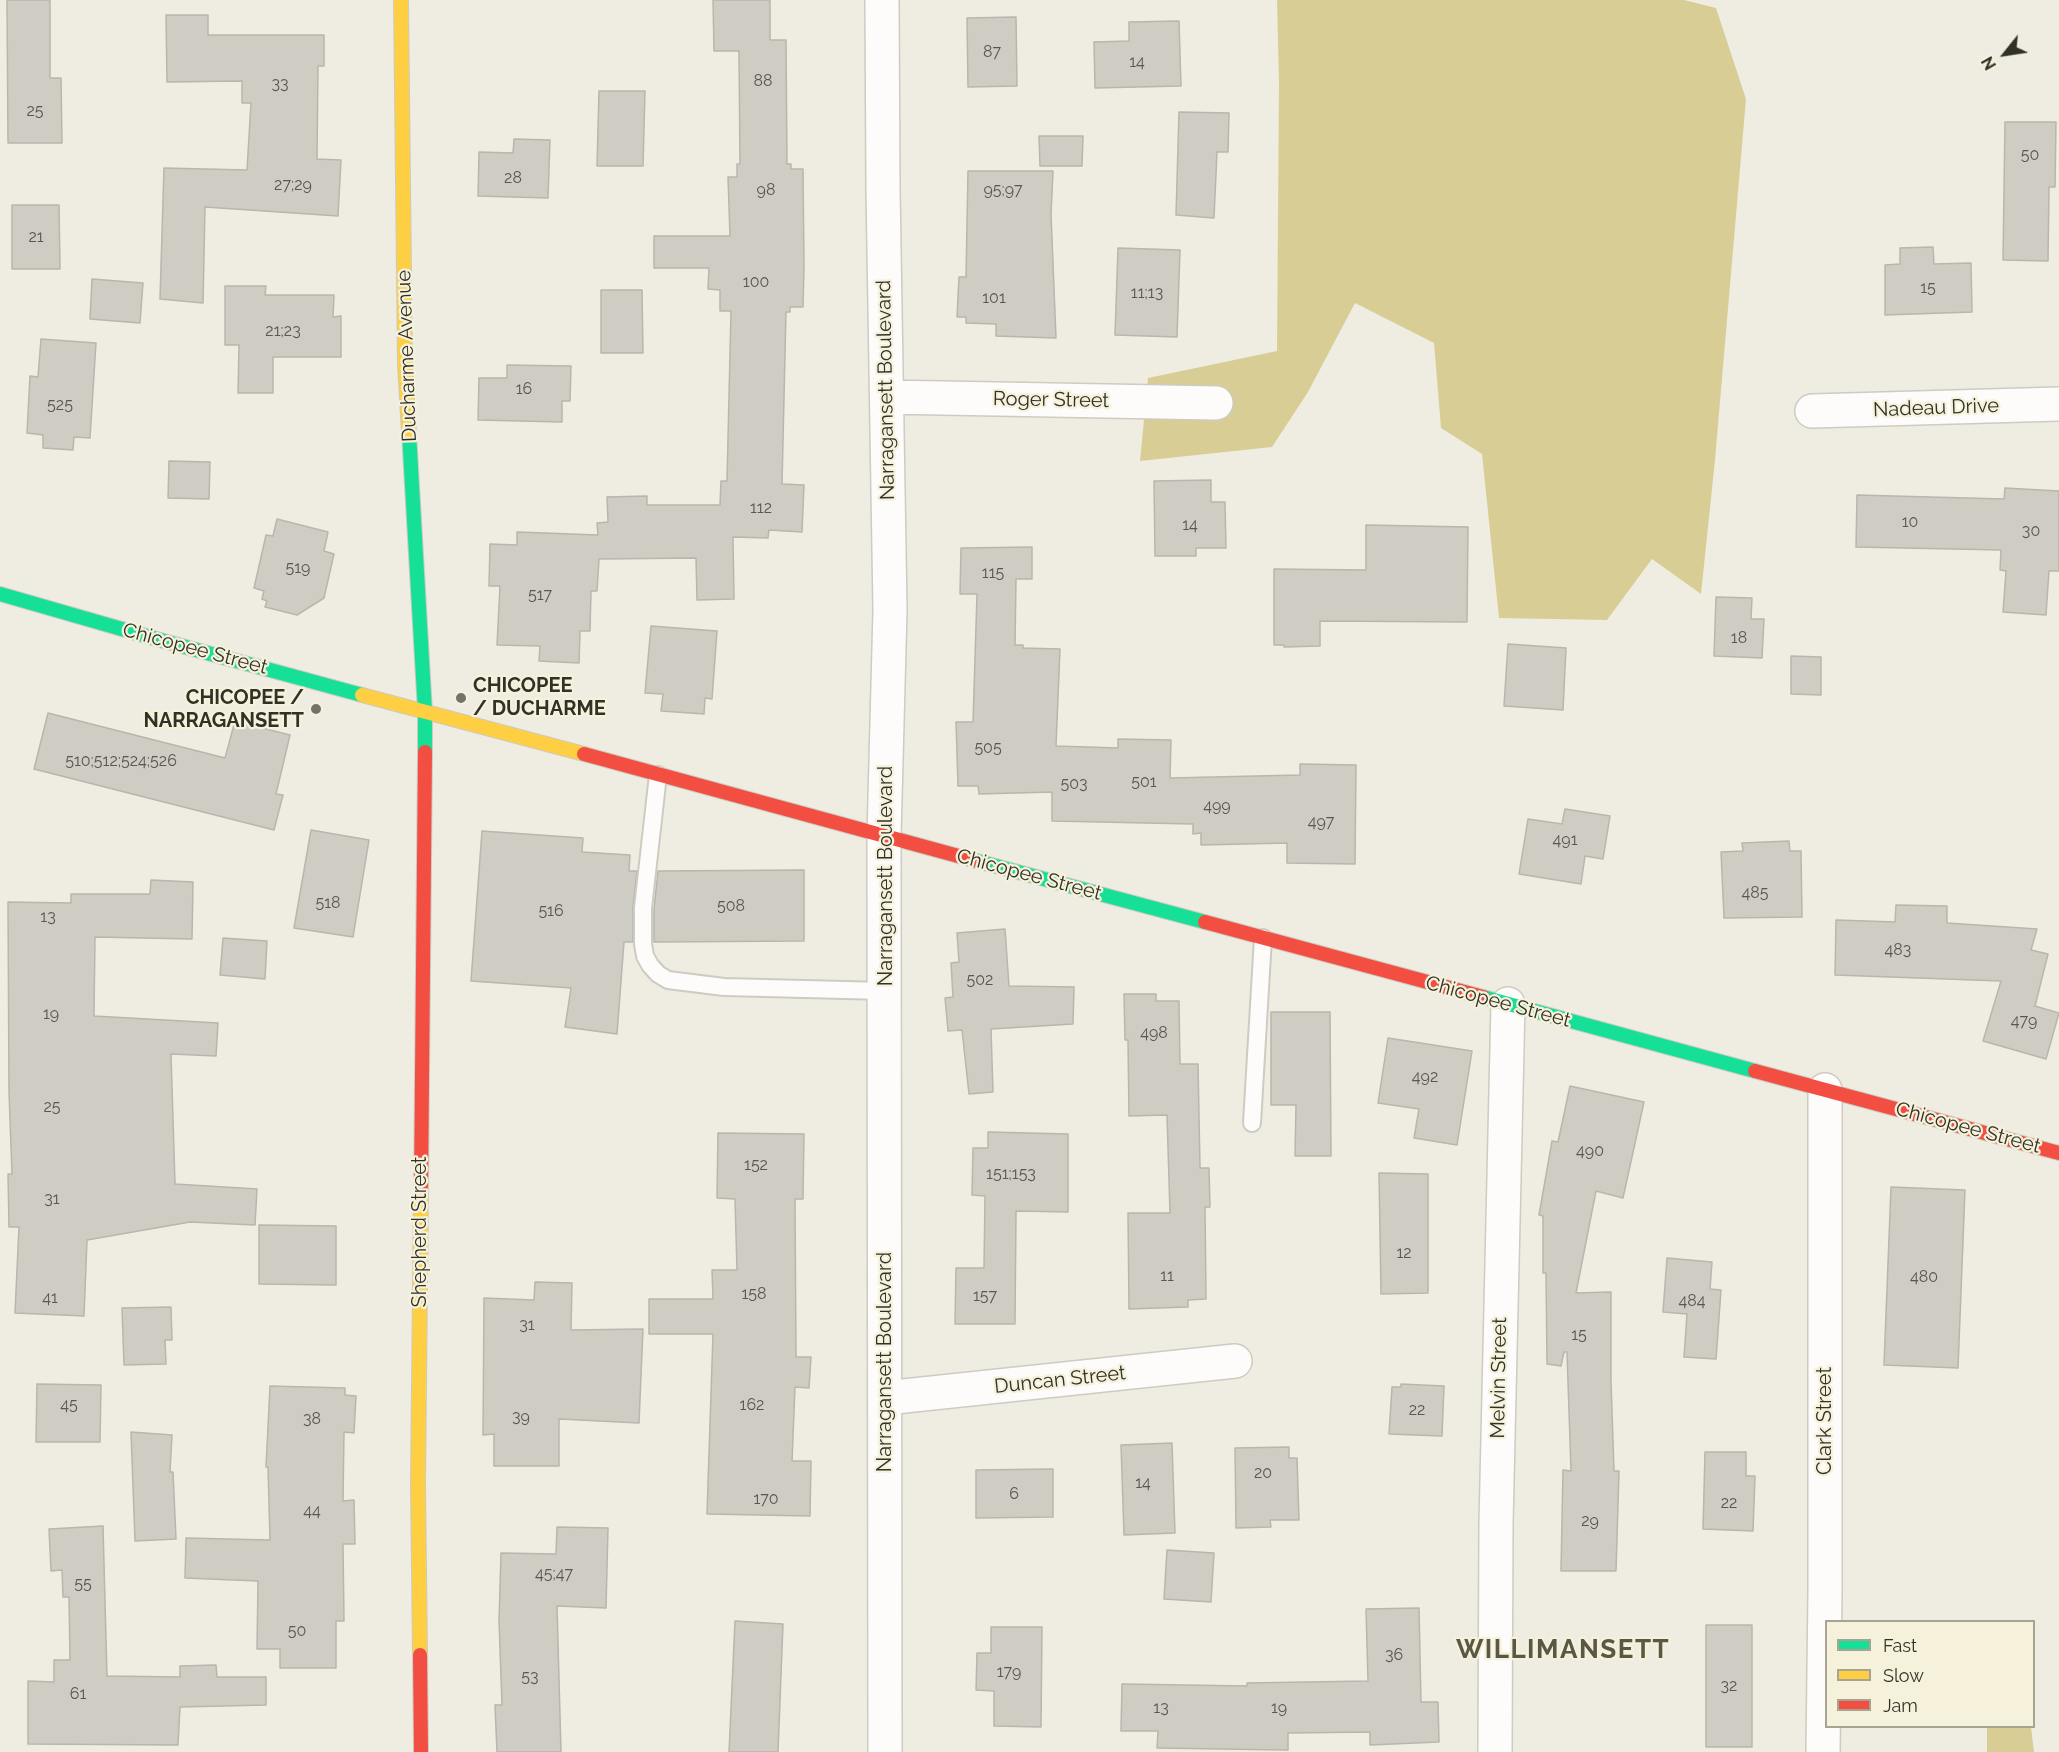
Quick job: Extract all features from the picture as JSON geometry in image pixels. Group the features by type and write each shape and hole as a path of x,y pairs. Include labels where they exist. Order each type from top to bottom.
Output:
{"main road":[{"name":"Ducharme Avenue","path":"401,0 405,364 425,712"},
{"name":"Chicopee Street","path":"0,594 167,642 2059,1153"},
{"name":"Shepherd Street","path":"421,1752 418,1484 425,712"}],"street":[{"name":"Narragansett Boulevard","path":"882,0 882,188 890,610 884,836 885,1752"},
{"name":"Roger Street","path":"887,397 1216,403"},
{"name":"Nadeau Drive","path":"1812,411 2059,404"},
{"name":"Melvin Street","path":"1495,1752 1496,1524 1508,1004"},
{"name":"Clark Street","path":"1823,1752 1825,1090"},
{"name":"Duncan Street","path":"885,1398 1235,1361"}],"lane":[{"path":"658,775 643,908 643,944 650,965 658,974 668,980 724,987 885,991"},
{"path":"1252,1123 1263,938"}],"shaded area":[{"path":"1277,0 1684,0 1716,8 1746,99 1715,460 1701,594 1652,559 1607,620 1499,618 1482,454 1441,428 1434,343 1355,303 1308,392 1272,447 1140,461 1148,378 1277,351 1279,82"},
{"path":"1987,1728 2031,1728 2034,1752 1987,1752"}],"building":[{"path":"7,0 50,0 50,78 61,78 62,143 8,143"},
{"path":"713,0 770,0 770,40 786,40 787,164 791,164 791,169 803,169 804,267 803,307 790,307 790,312 786,312 782,484 804,485 802,532 769,530 768,538 733,537 734,599 697,600 696,558 599,559 597,591 591,591 590,631 580,631 579,663 539,661 540,646 497,645 500,586 489,586 490,544 517,545 517,532 598,535 597,523 608,522 607,497 647,496 647,505 720,505 721,481 727,481 731,311 720,311 720,290 708,289 709,268 654,268 654,236 730,236 728,177 737,177 737,164 740,164 739,51 714,51"},
{"path":"166,15 208,15 208,35 324,35 324,66 318,66 317,159 341,160 338,216 205,207 203,303 160,299 164,168 247,170 251,103 242,103 242,81 167,82"},
{"path":"1016,17 1017,86 968,87 967,18"},
{"path":"1179,21 1181,86 1095,88 1094,42 1129,41 1129,22"},
{"path":"599,91 645,91 643,166 597,166"},
{"path":"1179,112 1229,113 1228,152 1217,152 1214,218 1176,215"},
{"path":"2005,122 2056,122 2055,187 2049,187 2048,261 2003,260"},
{"path":"1039,136 1083,136 1082,166 1040,166"},
{"path":"514,139 550,140 548,198 478,196 479,152 513,153"},
{"path":"968,171 1053,171 1051,214 1056,338 996,336 996,324 966,323 966,317 957,317 959,277 966,277"},
{"path":"12,205 59,205 60,269 12,269"},
{"path":"1933,247 1934,264 1971,263 1972,312 1885,315 1885,265 1900,264 1900,248"},
{"path":"1118,248 1180,250 1177,337 1115,335"},
{"path":"92,279 143,283 140,323 90,319"},
{"path":"225,286 266,286 265,295 334,295 333,317 341,316 341,357 273,357 273,393 238,393 239,345 225,345"},
{"path":"601,290 642,290 643,353 601,353"},
{"path":"41,339 96,343 90,438 74,437 73,450 43,448 43,435 27,433 30,376 38,377"},
{"path":"507,365 571,366 570,401 562,401 562,422 478,420 479,378 507,378"},
{"path":"169,461 210,462 209,499 168,498"},
{"path":"1211,480 1211,502 1225,502 1226,548 1196,548 1196,556 1155,556 1154,481"},
{"path":"2005,488 2059,491 2059,571 2049,571 2046,615 2003,612 2006,571 2000,570 2001,550 1856,547 1857,495 2004,499"},
{"path":"277,519 328,532 324,551 334,554 324,598 297,615 265,607 267,601 262,599 264,591 254,588 266,535 273,536"},
{"path":"1366,525 1468,527 1467,622 1320,621 1320,646 1274,645 1274,569 1366,570"},
{"path":"1032,547 1032,579 1016,579 1015,645 1023,645 1023,648 1060,649 1056,746 1118,748 1118,739 1171,740 1170,778 1300,775 1300,764 1356,765 1355,864 1287,863 1287,843 1201,845 1201,833 1193,834 1193,824 1052,821 1052,792 979,794 978,786 958,786 956,722 973,722 977,594 960,594 961,548"},
{"path":"1716,597 1752,598 1751,619 1764,619 1762,658 1714,656"},
{"path":"651,626 717,631 712,699 705,698 704,714 661,711 663,694 645,693"},
{"path":"1508,644 1566,648 1563,710 1504,706"},
{"path":"1791,656 1821,657 1821,695 1791,694"},
{"path":"48,713 225,758 235,721 290,735 276,794 283,795 274,830 34,769"},
{"path":"1565,809 1610,816 1603,859 1585,856 1581,884 1519,874 1528,819 1562,824"},
{"path":"311,830 369,840 353,937 294,928"},
{"path":"482,831 583,838 582,852 630,855 629,871 637,871 633,907 633,942 624,942 617,1034 565,1027 571,988 471,981"},
{"path":"1789,841 1790,851 1801,851 1802,917 1724,918 1721,852 1743,851 1742,843"},
{"path":"804,870 804,941 654,942 654,909 658,871"},
{"path":"151,880 193,882 192,939 95,937 94,1016 218,1023 216,1056 171,1054 175,1184 257,1189 255,1225 190,1222 87,1240 84,1316 15,1313 19,1227 9,1227 8,1174 12,1174 8,902 71,903 71,894 150,894"},
{"path":"1896,905 1947,906 1947,923 2037,929 2031,950 2048,954 2035,1006 2059,1013 2046,1059 1983,1041 2001,981 1835,975 1836,920 1895,922"},
{"path":"1005,929 1009,986 1074,987 1073,1024 991,1029 993,1092 969,1094 962,1030 948,1031 945,998 953,997 951,963 959,962 957,933"},
{"path":"223,938 267,941 265,979 220,975"},
{"path":"1124,994 1156,994 1156,1001 1179,1001 1180,1064 1198,1064 1200,1168 1209,1168 1210,1207 1205,1207 1206,1299 1188,1300 1188,1307 1129,1309 1128,1213 1170,1213 1167,1115 1129,1116 1128,1040 1125,1040"},
{"path":"1271,1012 1330,1012 1331,1156 1295,1156 1296,1105 1271,1105"},
{"path":"1388,1038 1472,1051 1457,1145 1414,1138 1419,1109 1378,1103"},
{"path":"1570,1086 1644,1102 1623,1198 1596,1191 1576,1293 1611,1292 1614,1471 1619,1471 1616,1571 1561,1571 1563,1470 1571,1471 1567,1352 1564,1352 1561,1366 1547,1364 1543,1216 1539,1215 1552,1141 1558,1142"},
{"path":"988,1132 1068,1134 1068,1212 1016,1211 1015,1324 955,1324 956,1268 984,1268 985,1196 972,1195 973,1148 988,1148"},
{"path":"718,1133 804,1134 803,1199 795,1199 796,1357 811,1357 809,1388 795,1387 792,1461 811,1461 810,1516 707,1514 713,1334 649,1334 649,1299 713,1299 712,1270 737,1270 735,1199 717,1198"},
{"path":"1379,1173 1428,1174 1428,1293 1381,1294"},
{"path":"1891,1187 1965,1190 1958,1368 1884,1365"},
{"path":"259,1225 336,1226 336,1285 259,1284"},
{"path":"1667,1258 1712,1262 1710,1289 1721,1290 1716,1359 1684,1357 1687,1314 1663,1312"},
{"path":"535,1282 572,1283 571,1330 643,1329 639,1423 559,1419 559,1466 494,1466 494,1434 483,1435 484,1298 534,1300"},
{"path":"171,1307 172,1340 165,1340 166,1364 124,1365 122,1308"},
{"path":"37,1384 101,1385 100,1442 36,1442"},
{"path":"1401,1384 1444,1386 1442,1436 1389,1434 1392,1387 1401,1387"},
{"path":"270,1386 345,1388 345,1395 356,1396 354,1433 344,1432 343,1501 354,1500 355,1544 343,1544 344,1621 336,1621 336,1668 280,1668 280,1649 257,1649 258,1581 185,1578 186,1538 270,1540 268,1467 266,1467"},
{"path":"131,1432 172,1435 170,1472 173,1472 176,1539 135,1541"},
{"path":"1172,1443 1175,1533 1124,1535 1121,1445"},
{"path":"1289,1447 1289,1458 1297,1458 1299,1520 1270,1520 1271,1527 1236,1528 1235,1448"},
{"path":"1705,1452 1746,1452 1746,1476 1755,1476 1753,1531 1703,1529"},
{"path":"1053,1469 1053,1517 976,1518 976,1470"},
{"path":"103,1526 107,1676 180,1677 180,1666 216,1665 217,1677 266,1677 266,1705 180,1707 178,1745 28,1744 28,1681 54,1682 54,1660 70,1660 69,1597 63,1597 62,1570 51,1571 49,1529"},
{"path":"557,1527 608,1528 606,1608 557,1606 561,1752 497,1752 495,1705 502,1705 499,1621 501,1553 556,1554"},
{"path":"1167,1550 1214,1553 1211,1602 1164,1599"},
{"path":"1419,1608 1421,1702 1438,1702 1439,1742 1370,1745 1370,1732 1288,1733 1288,1750 1157,1748 1158,1731 1121,1731 1122,1684 1247,1686 1247,1683 1368,1681 1366,1609"},
{"path":"735,1621 783,1624 778,1752 729,1752"},
{"path":"1706,1625 1752,1625 1752,1747 1706,1747"},
{"path":"991,1627 1042,1627 1041,1727 994,1726 994,1691 976,1690 977,1653 991,1653"}],"traffic: fast":[{"path":"409,433 425,712 425,752"},
{"path":"0,594 362,695"},
{"path":"973,860 1205,922"},
{"path":"1483,997 1755,1071"}],"traffic: slow":[{"path":"401,0 405,364 409,433"},
{"path":"362,695 584,754"},
{"path":"420,1655 418,1484 421,1187"}],"traffic: jam":[{"path":"421,1187 425,752"},
{"path":"584,754 973,860"},
{"path":"1205,922 1483,997"},
{"path":"1755,1071 2059,1153"},
{"path":"420,1655 421,1752"}],"place":[{"name":"CHICOPEE / DUCHARME","path":"461,698"},
{"name":"CHICOPEE / NARRAGANSETT","path":"316,709"}],"district":[{"name":"WILLIMANSETT","path":"1563,1650"}]}
